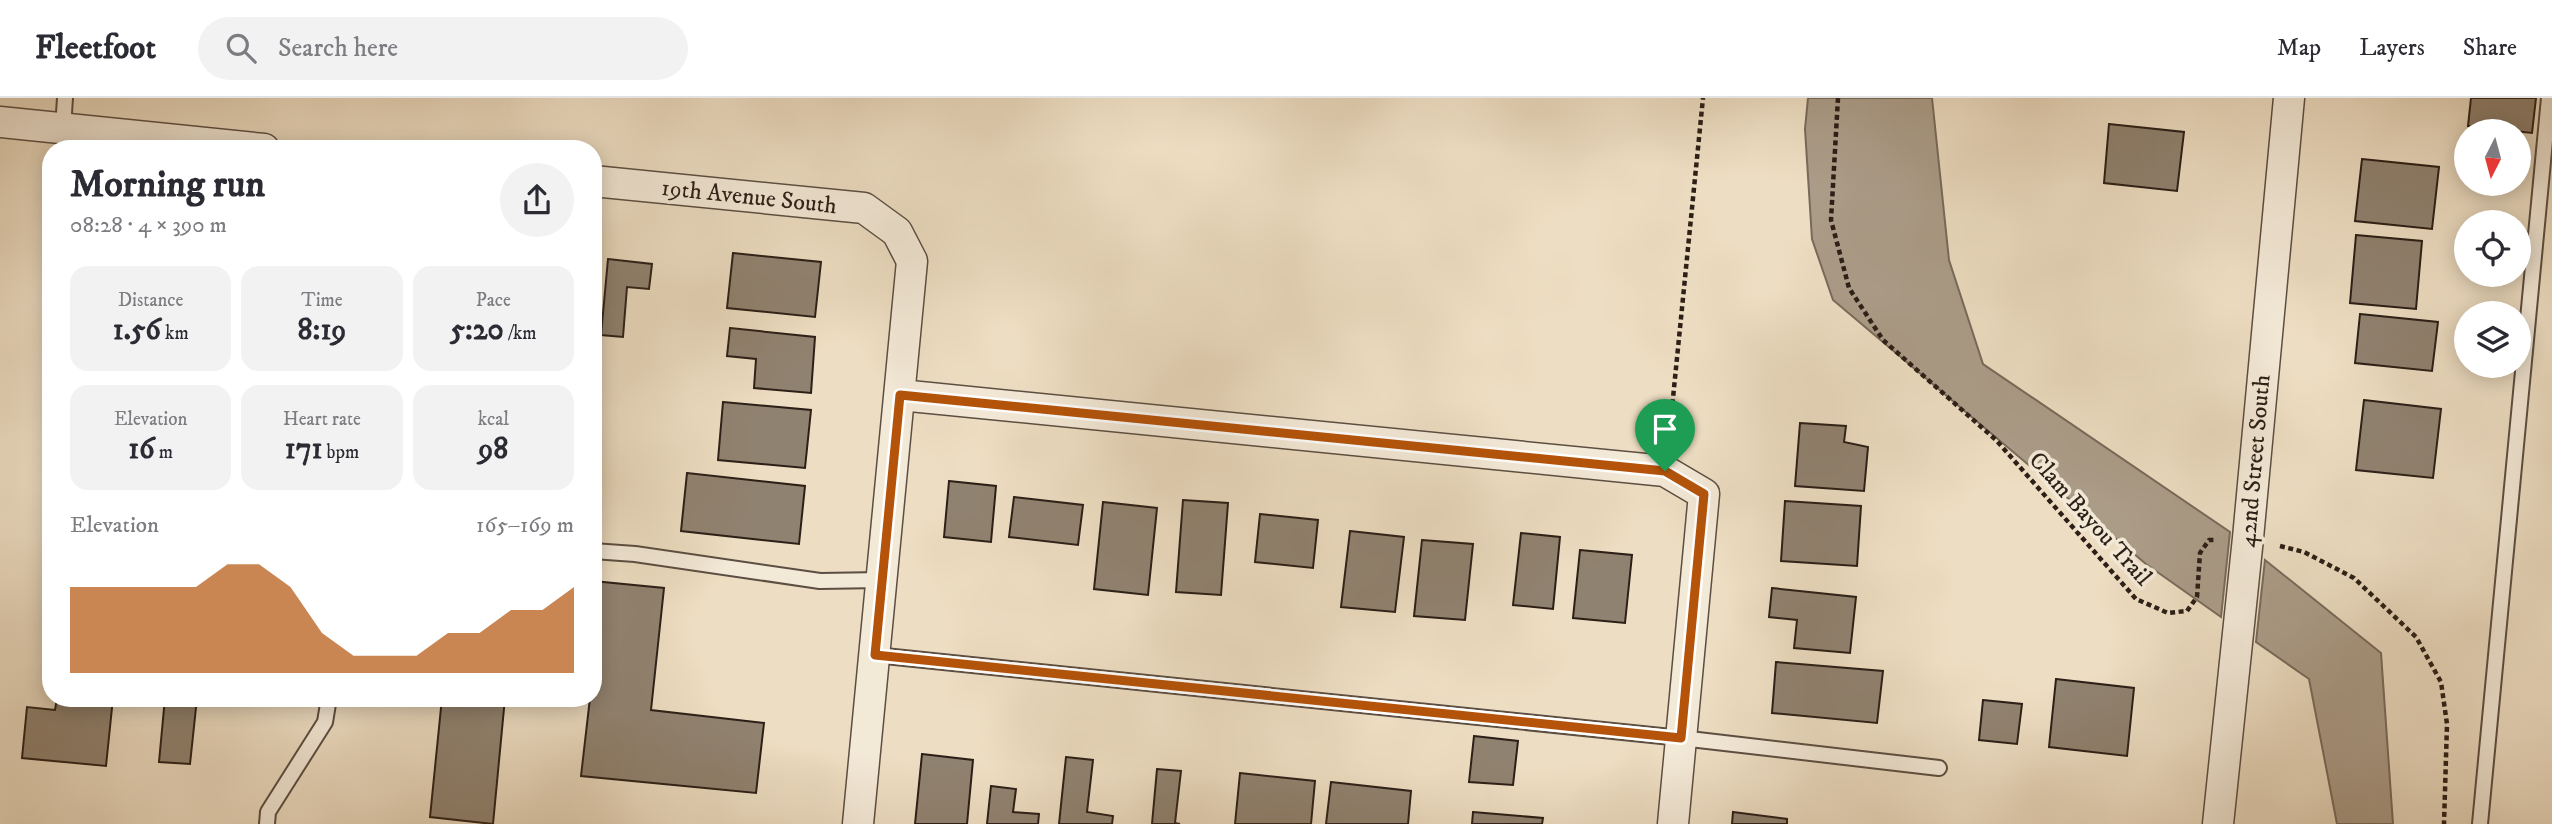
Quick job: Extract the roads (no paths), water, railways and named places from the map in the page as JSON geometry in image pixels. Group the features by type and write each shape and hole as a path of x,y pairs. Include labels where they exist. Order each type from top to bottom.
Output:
{"street":[{"name":"42nd Street South","path":"2218,824 2289,98"},
{"path":"0,122 63,128 124,140"},
{"name":"19th Avenue South","path":"602,182 864,208 897,232 912,261 900,395"},
{"path":"858,824 900,395 1665,471 1704,494 1673,824"}],"lane":[{"path":"63,128 65,98"},
{"path":"2480,824 2549,98"},
{"path":"602,552 820,581 882,580"},
{"path":"875,655 1681,738 1939,768"},
{"path":"267,824 268,813 325,722 328,707"}]}
